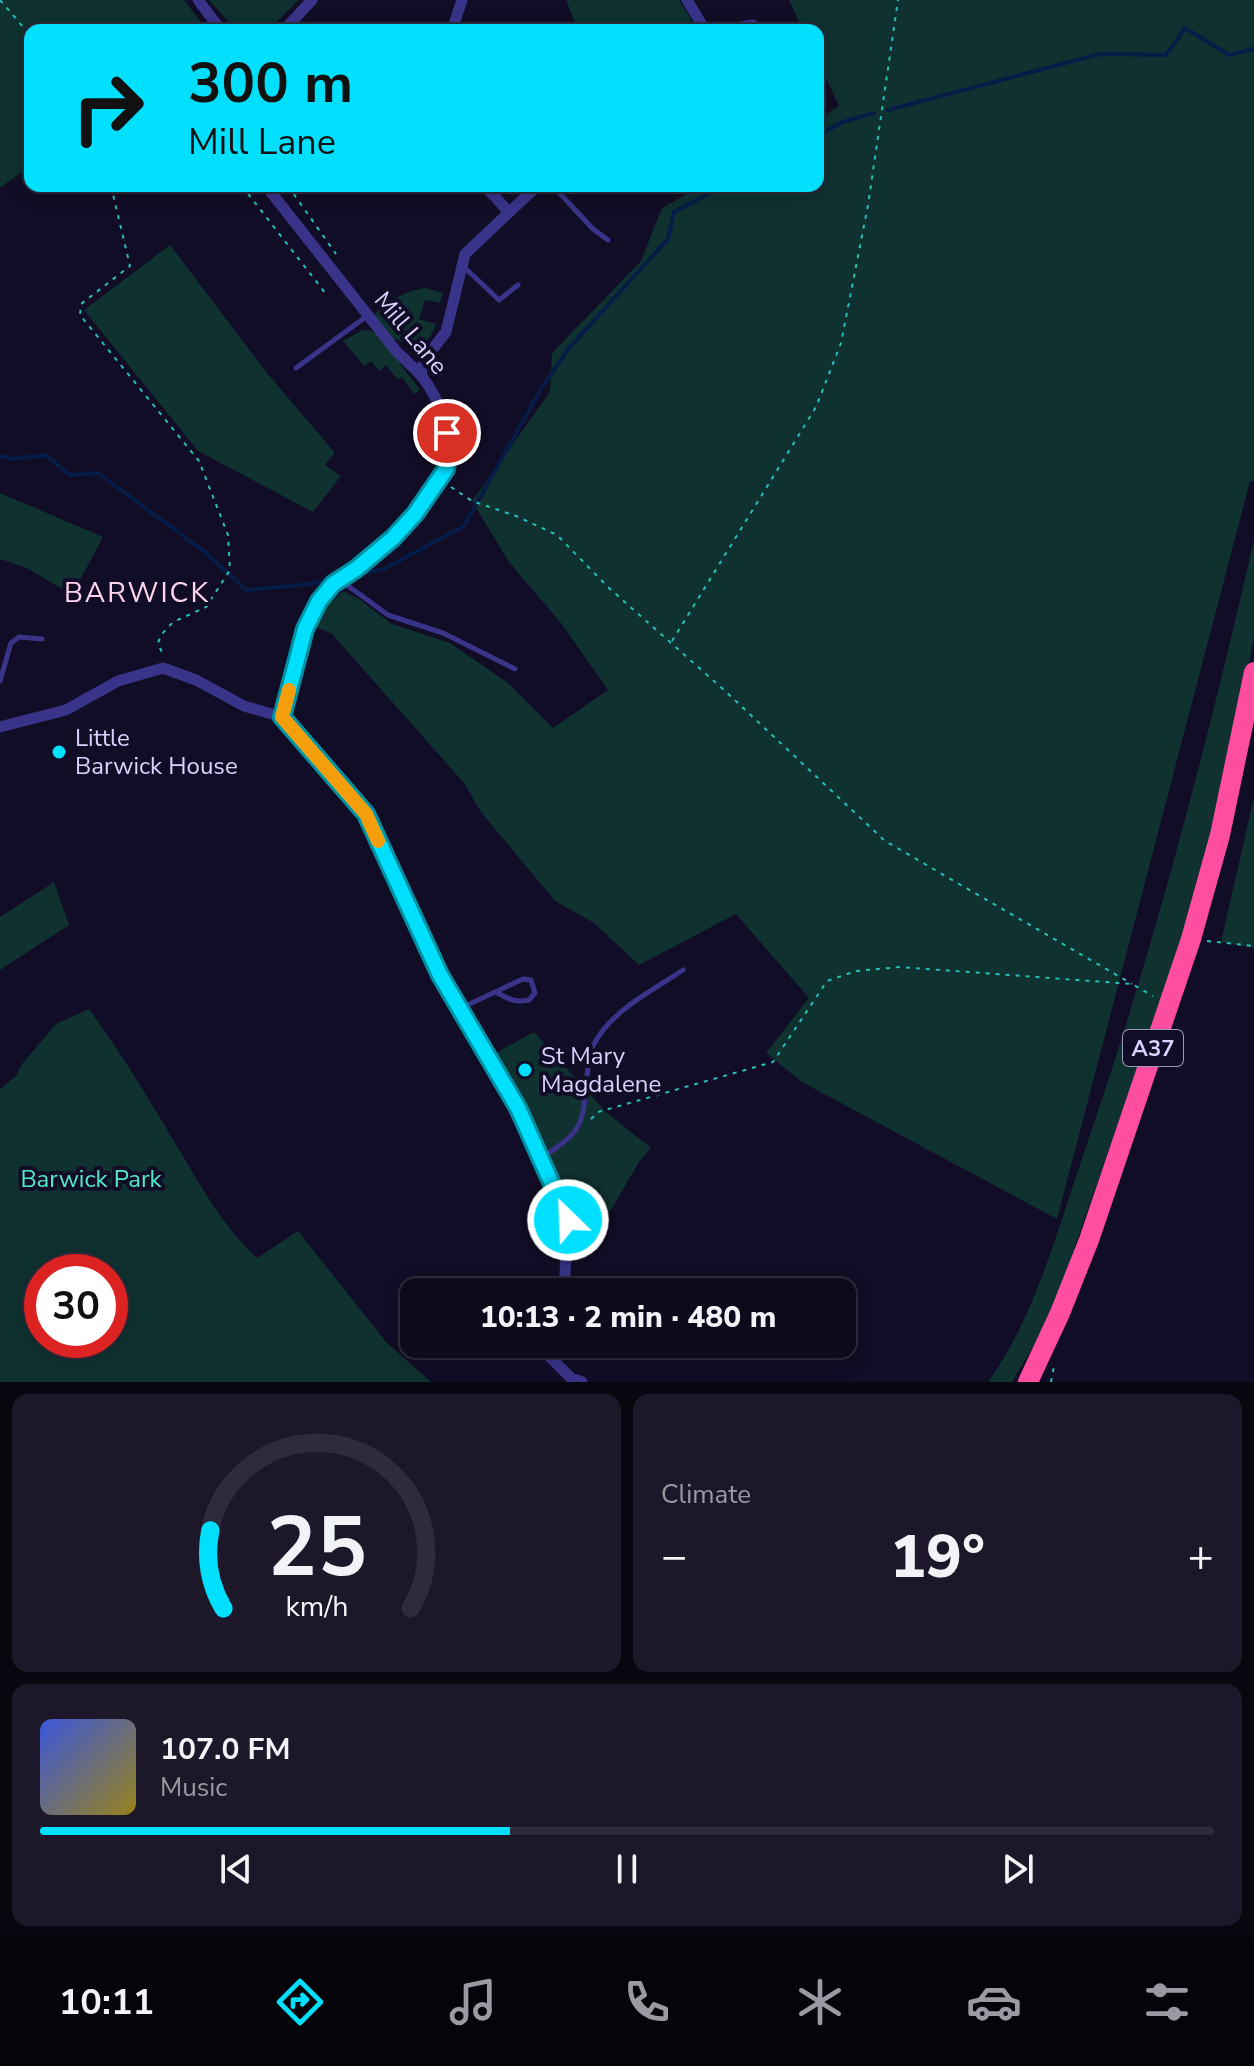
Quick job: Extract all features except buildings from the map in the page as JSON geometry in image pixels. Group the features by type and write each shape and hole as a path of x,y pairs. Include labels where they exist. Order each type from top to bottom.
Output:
{"highway":[{"name":"A37","path":"1028,1382 1089,1240 1191,939 1220,835 1253,683"}],"street":[{"path":"198,0 216,24"},
{"path":"290,24 312,0"},
{"path":"454,24 462,0"},
{"path":"687,0 701,24"},
{"name":"Mill Lane","path":"271,192 397,352 421,376 437,405 447,433 449,450 446,469 415,514 393,538 333,584 319,601 305,629 282,717"},
{"path":"491,192 509,212"},
{"path":"421,376 428,355 446,332 465,254 531,192"},
{"path":"0,727 66,710 118,681 163,668 196,680 244,706 282,717 366,814 440,975 518,1108 568,1220 565,1278"},
{"path":"551,1358 571,1378 582,1382"}],"lane":[{"path":"559,192 593,229 608,240"},
{"path":"462,265 499,300 518,285"},
{"path":"296,368 368,316"},
{"path":"340,580 388,615 443,633 515,669"},
{"path":"0,681 11,643 19,637 42,639"},
{"path":"541,1159 577,1130 584,1114 588,1059 603,1030 632,1005 683,970"},
{"path":"460,1009 523,979 531,980 535,993 529,1000 517,1002 496,992"}],"path":[{"path":"0,0 24,28"},
{"path":"671,642 816,407 841,343 868,205 898,0"},
{"path":"112,192 130,266 81,304 80,315 199,461 228,535 230,570 206,607 173,622 161,635 158,643 170,671"},
{"path":"247,192 326,294"},
{"path":"439,479 472,501 516,516 557,535 609,588 724,690 885,841 1168,1004"},
{"path":"1191,939 1254,946"},
{"path":"588,1122 598,1112 773,1062 827,981 856,971 900,967 1132,984"}],"green space":[{"path":"0,0 184,0 202,24 24,24 24,170 0,188"},
{"path":"209,0 299,0 274,24 231,24"},
{"path":"566,0 679,0 692,24 576,24"},
{"path":"789,0 1254,0 1254,481 1250,481 1057,1219 802,1082 766,1053 809,998 736,914 639,965 594,923 555,901 481,812 464,783 332,634 314,626 324,608 343,591 392,624 450,643 508,683 553,728 608,690 561,623 509,562 472,501 550,392 552,353 641,261 662,208 690,192 824,192 824,115 839,106 824,74 824,24 800,24"},
{"path":"170,245 267,373 335,453 325,465 341,476 313,512 198,451 84,310"},
{"path":"425,288 443,293 440,303 425,300 419,319 436,324 432,333 413,348 396,339 392,341 373,316 397,298"},
{"path":"363,330 372,331 380,337 420,390 414,394 402,377 398,380 386,365 379,371 371,361 364,366 343,341"},
{"path":"0,493 103,537 72,595 27,568 0,559"},
{"path":"1254,540 1254,636 1233,753 1187,926 1058,1295 1012,1382 988,1382 1032,1302 1108,1083 1176,852"},
{"path":"1254,797 1254,948 1221,942"},
{"path":"54,882 69,925 0,970 0,917"},
{"name":"Barwick Park","path":"89,1009 132,1072 210,1201 244,1245 257,1258 298,1231 400,1358 404,1358 431,1382 0,1382 0,1089 17,1075 22,1064 56,1024"},
{"path":"534,1032 607,1113 651,1148 639,1162 591,1244 574,1222 556,1174 494,1054"}],"waterway":[{"path":"888,110 1100,54 1166,55 1185,28 1229,55 1254,49"},
{"path":"824,132 843,122 874,113"},
{"path":"351,576 384,569 464,526 542,387 569,348 668,239 674,212 712,192"},
{"path":"0,456 14,459 45,455 70,475 98,473 205,552 246,590 334,579"}],"slow traffic":[{"path":"289,690 282,717 366,814 378,841"}],"place":[{"name":"Little Barwick House","path":"59,752"},
{"name":"St Mary Magdalene","path":"525,1070"}],"district":[{"name":"BARWICK","path":"137,592"}],"route":[{"path":"447,433 449,450 446,469 415,514 393,538 333,584 319,601 305,629 282,717 366,814 440,975 518,1108 568,1220"}]}
